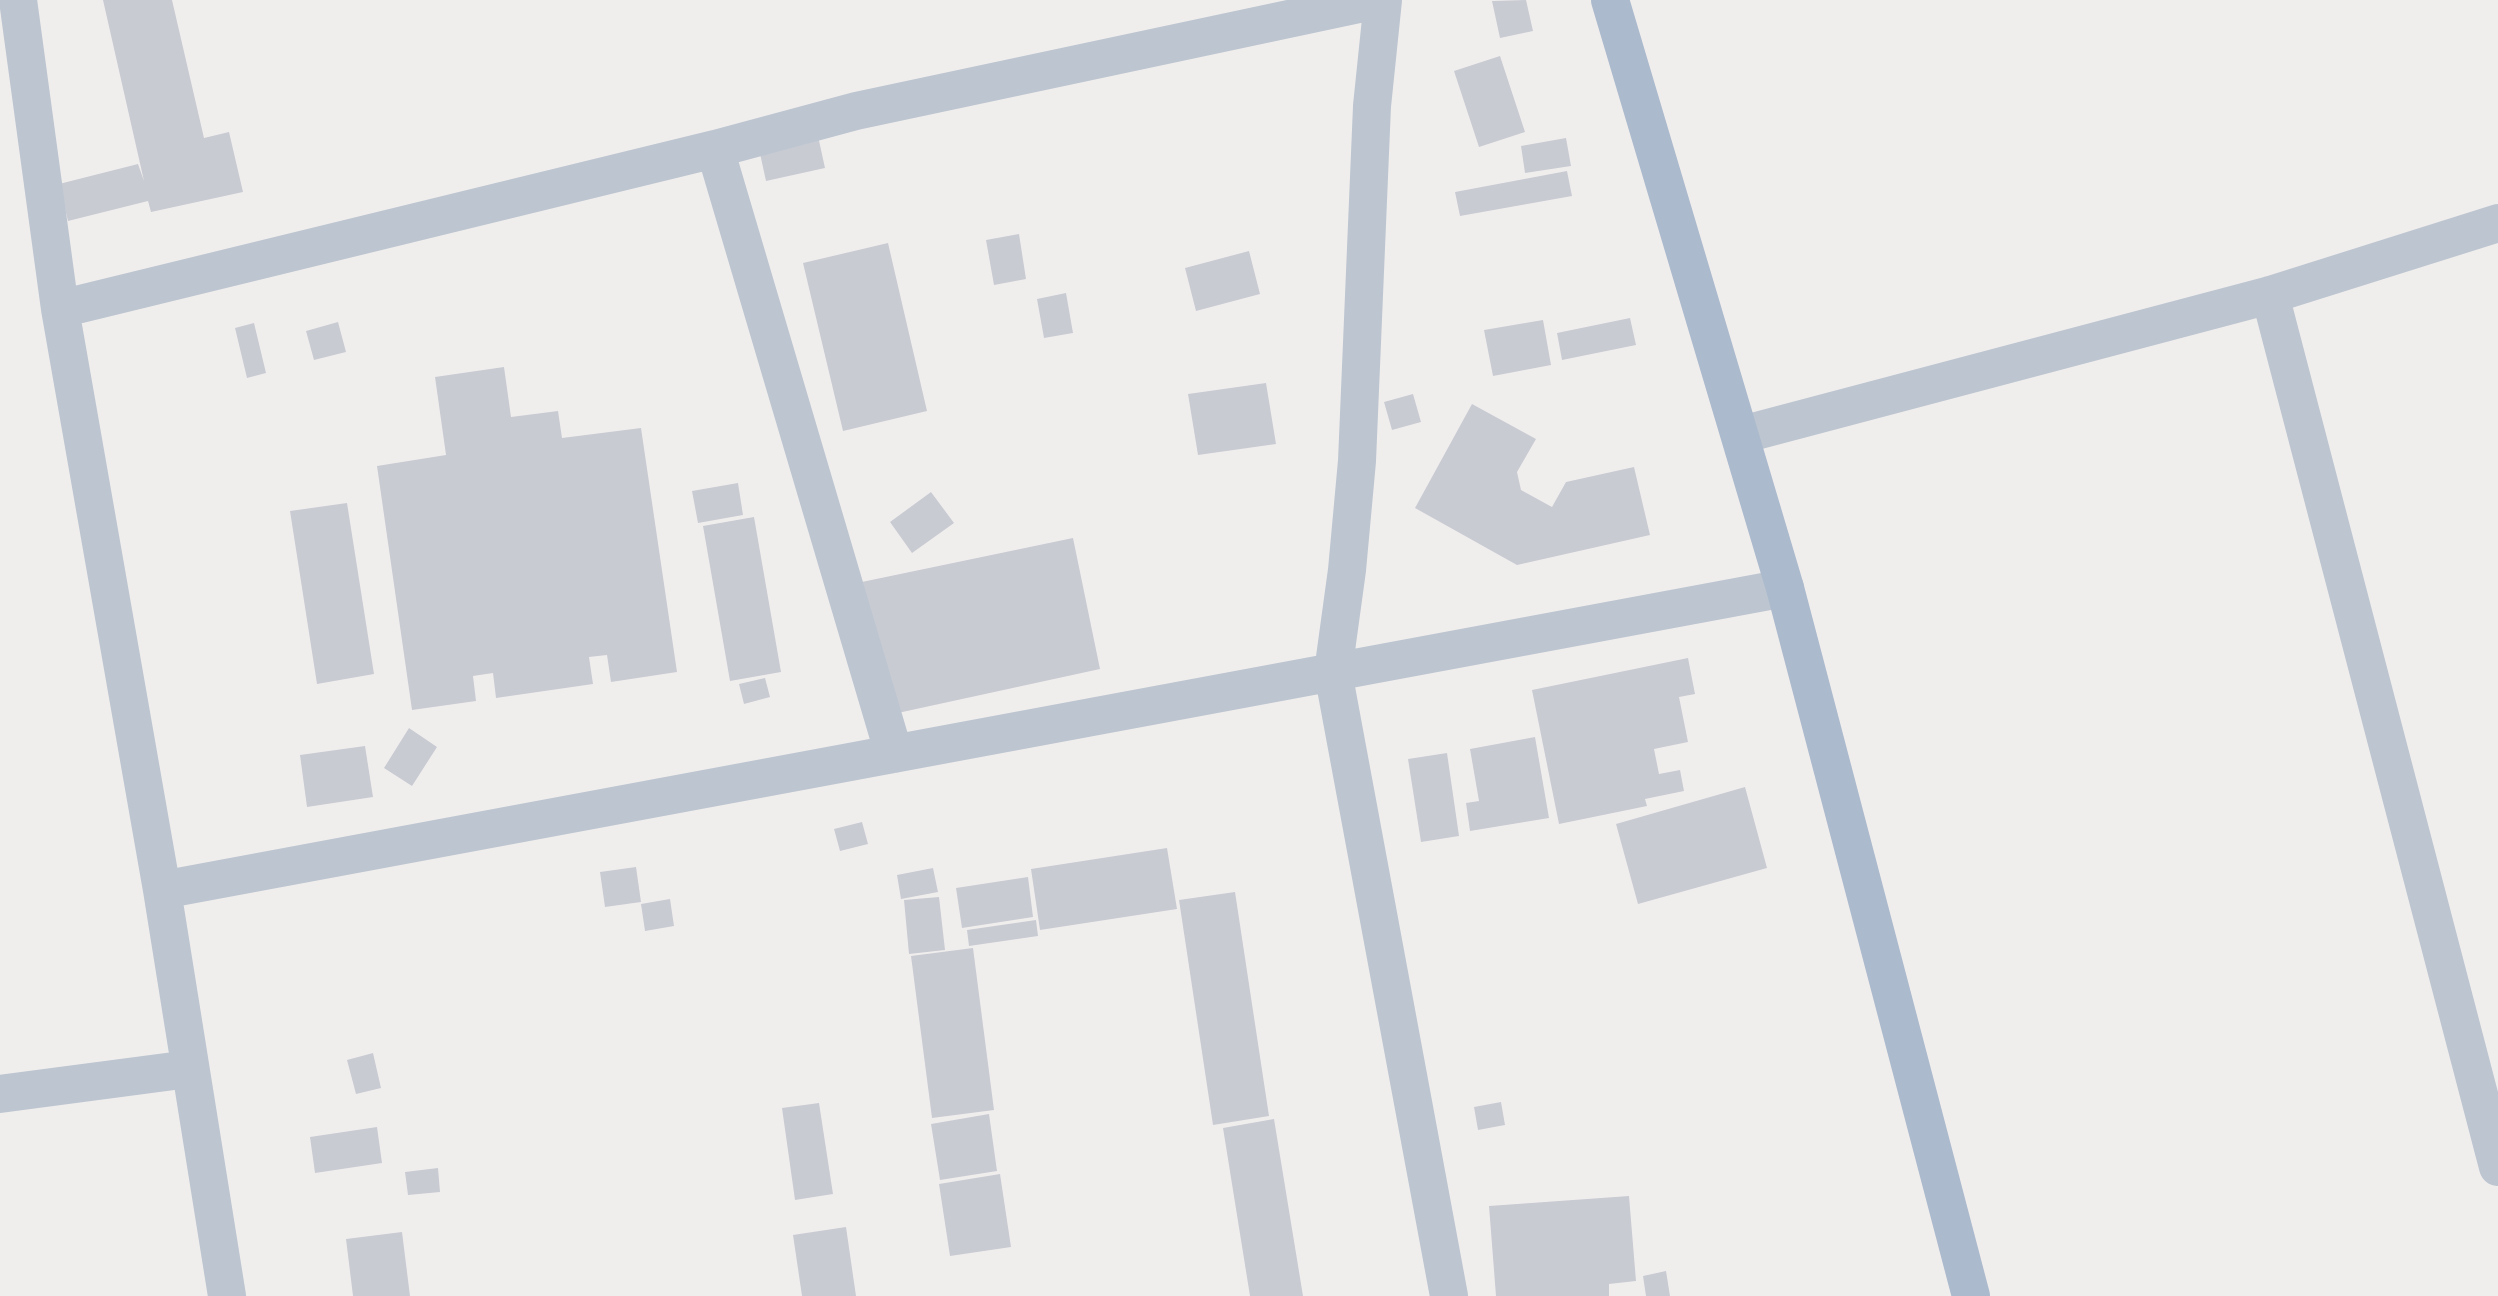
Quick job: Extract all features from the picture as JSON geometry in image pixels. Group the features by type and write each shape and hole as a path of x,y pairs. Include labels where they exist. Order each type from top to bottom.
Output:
{"main road":[{"path":"1610,0 1785,588 1971,1296"}],"street":[{"path":"18,0 60,309 162,890 227,1296"},
{"path":"60,309 715,149 856,111 1381,0 1372,106 1356,461 1347,570 1333,672 1449,1296"},
{"path":"715,149 894,754"},
{"path":"1741,435 2270,295 2498,223"},
{"path":"2270,295 2498,1167"},
{"path":"162,890 1785,588"},
{"path":"0,1094 189,1069"}],"building":[{"path":"103,0 172,0 204,138 229,132 243,192 151,212 148,201 68,221 59,184 138,164 144,181"},
{"path":"1526,0 1533,31 1500,38 1492,1"},
{"path":"1500,56 1525,132 1479,147 1454,71"},
{"path":"818,136 825,168 766,181 759,149"},
{"path":"1566,138 1571,166 1525,173 1521,146"},
{"path":"1567,171 1572,196 1460,216 1455,192"},
{"path":"1019,234 1026,279 994,285 986,240"},
{"path":"888,243 927,411 843,431 803,263"},
{"path":"1249,251 1260,294 1196,311 1185,268"},
{"path":"1066,293 1073,333 1044,338 1037,299"},
{"path":"1630,318 1636,345 1562,360 1557,333"},
{"path":"1543,320 1551,365 1493,376 1484,330"},
{"path":"338,322 346,352 314,360 306,331"},
{"path":"254,323 266,373 247,378 235,328"},
{"path":"504,367 511,417 558,411 562,438 641,428 677,672 611,682 607,655 589,657 593,684 496,698 493,673 473,676 476,701 412,710 377,466 446,455 435,377"},
{"path":"1266,383 1276,444 1198,455 1188,394"},
{"path":"1413,394 1421,422 1392,430 1384,402"},
{"path":"1472,404 1536,439 1517,472 1521,490 1552,507 1566,482 1634,467 1650,535 1517,565 1415,508"},
{"path":"738,483 743,515 698,523 692,491"},
{"path":"931,492 954,523 912,553 890,522"},
{"path":"347,503 374,674 317,684 290,511"},
{"path":"754,517 781,672 730,681 703,526"},
{"path":"1073,538 1100,669 884,716 857,583"},
{"path":"1688,658 1695,694 1679,697 1688,742 1654,749 1659,774 1680,770 1684,791 1645,799 1647,806 1559,824 1532,690"},
{"path":"765,678 770,697 744,704 739,684"},
{"path":"409,728 437,747 412,786 384,768"},
{"path":"1535,737 1549,818 1470,831 1466,803 1479,801 1470,749"},
{"path":"365,746 373,797 307,807 300,755"},
{"path":"1447,753 1459,836 1421,842 1408,759"},
{"path":"1745,787 1767,868 1638,904 1616,824"},
{"path":"862,822 868,844 840,851 834,829"},
{"path":"1167,848 1177,909 1040,930 1031,869"},
{"path":"636,867 641,902 605,907 600,872"},
{"path":"933,868 938,892 901,899 897,875"},
{"path":"1028,877 1033,917 962,928 956,888"},
{"path":"1235,892 1269,1116 1213,1125 1179,900"},
{"path":"939,897 945,950 909,954 904,900"},
{"path":"670,899 674,926 645,931 641,904"},
{"path":"1036,920 1038,936 969,946 967,930"},
{"path":"973,948 994,1110 932,1118 911,956"},
{"path":"373,1053 381,1088 356,1094 347,1060"},
{"path":"1501,1102 1505,1125 1478,1130 1474,1107"},
{"path":"819,1103 833,1194 795,1200 782,1108"},
{"path":"989,1114 997,1171 940,1180 931,1124"},
{"path":"1274,1119 1303,1296 1250,1296 1223,1128"},
{"path":"377,1127 382,1163 315,1173 310,1137"},
{"path":"438,1168 440,1192 408,1195 405,1172"},
{"path":"1000,1174 1011,1247 950,1256 939,1184"},
{"path":"1629,1196 1636,1281 1609,1284 1609,1296 1496,1296 1489,1206"},
{"path":"846,1227 856,1296 802,1296 793,1235"},
{"path":"402,1232 410,1296 353,1296 346,1239"},
{"path":"1666,1271 1670,1296 1646,1296 1643,1276"}]}
